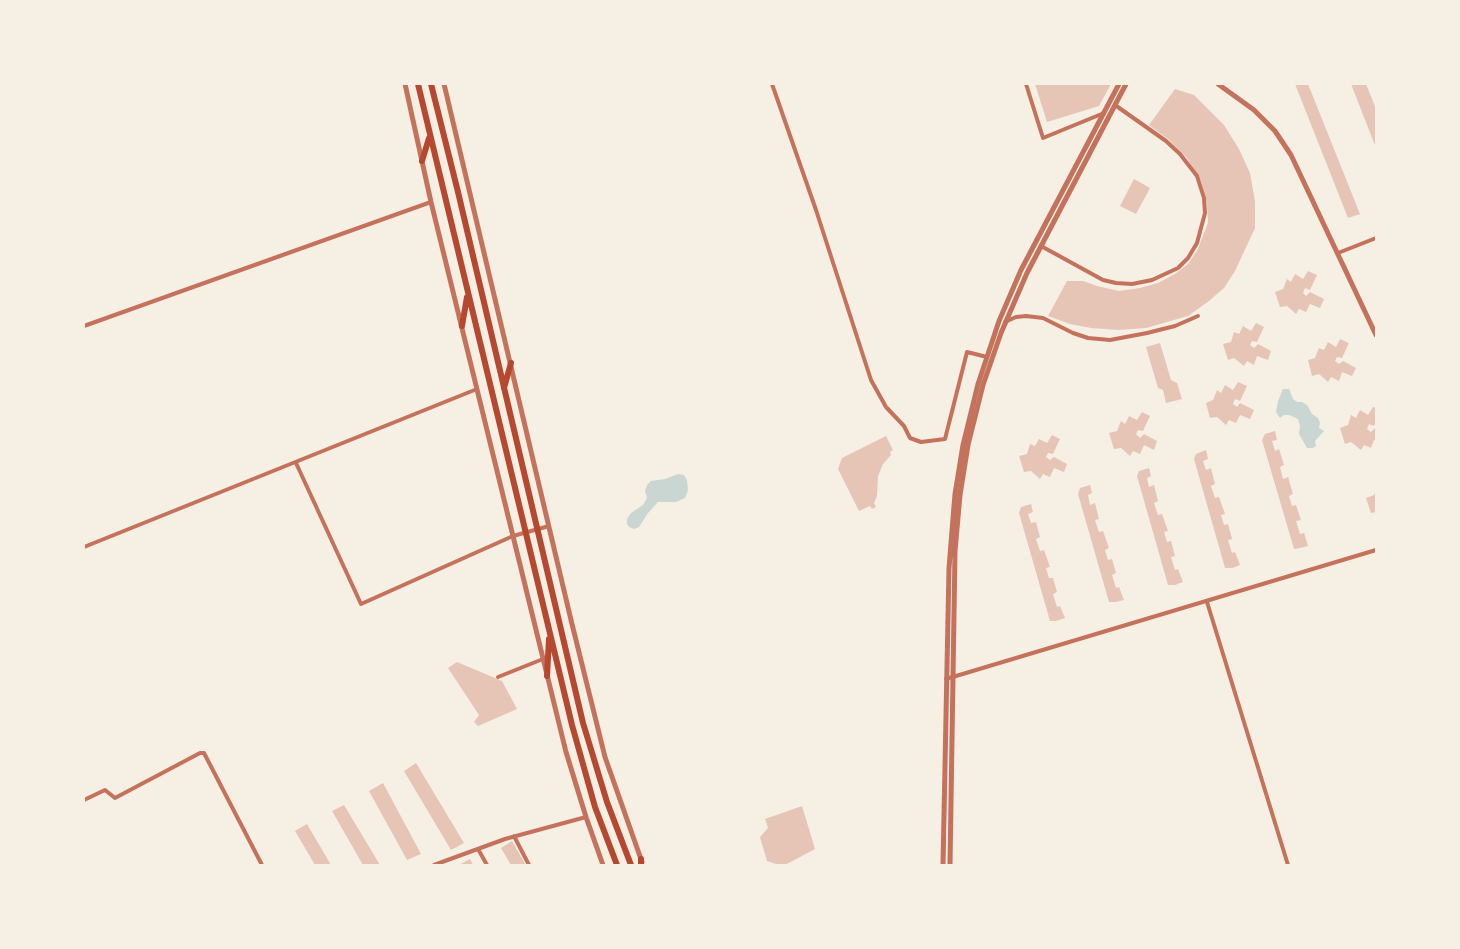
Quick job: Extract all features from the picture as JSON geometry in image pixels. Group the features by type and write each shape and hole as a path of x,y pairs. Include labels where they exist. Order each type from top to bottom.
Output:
{"main road":[{"path":"418,84 572,725 594,807 617,865"},
{"path":"431,84 583,723 607,802 631,865"},
{"path":"422,162 430,137"},
{"path":"462,326 468,294"},
{"path":"504,389 511,363"},
{"path":"547,676 549,631"}],"street":[{"path":"405,84 431,202 566,752 603,865"},
{"path":"444,84 605,756 642,863"},
{"path":"772,84 816,210 871,380 886,407 904,426 910,438 920,442 945,439 967,352 987,357"},
{"path":"1026,84 1044,138 1111,112"},
{"path":"943,865 950,559 954,494 963,445 978,384 999,321 1021,270 1119,84"},
{"path":"950,865 955,551 960,495 968,445 983,386 1005,322 1027,273 1126,84"},
{"path":"1218,84 1254,110 1275,130 1295,162 1376,335"},
{"path":"1041,246 1103,280 1116,284 1132,284 1152,280 1178,268 1188,258 1196,243 1205,213 1204,198 1197,176 1180,154 1166,141 1115,105"},
{"path":"84,326 431,202"},
{"path":"1338,252 1376,238"},
{"path":"1005,322 1016,317 1043,318 1073,333 1088,338 1110,340 1147,334 1198,316"},
{"path":"84,547 477,389"},
{"path":"296,463 361,604 513,536 549,526"},
{"path":"946,680 1376,550"},
{"path":"1207,602 1288,865"},
{"path":"498,677 543,659"},
{"path":"84,800 105,790 115,798 200,753 204,753 262,865"},
{"path":"437,865 514,836 586,817"},
{"path":"514,836 529,865"},
{"path":"478,849 487,865"}],"shaded area":[{"path":"1283,389 1289,389 1293,399 1307,405 1312,414 1318,418 1319,428 1324,431 1315,441 1316,446 1313,448 1307,448 1299,434 1300,426 1298,419 1289,415 1284,415 1280,418 1276,412"},
{"path":"678,474 684,475 687,480 688,490 685,498 676,502 658,502 639,527 634,529 629,527 627,519 631,513 643,505 647,498 645,491 647,485 651,481 665,479"}],"building":[{"path":"1035,84 1111,84 1099,106 1047,122"},
{"path":"1295,84 1308,84 1360,214 1348,218"},
{"path":"1351,84 1366,84 1376,109 1376,148"},
{"path":"1175,89 1194,95 1224,125 1239,149 1250,173 1255,201 1255,228 1235,271 1224,288 1188,316 1146,328 1119,330 1091,328 1070,324 1048,316 1067,281 1083,281 1119,291 1140,288 1158,283 1175,274 1188,264 1198,249 1208,223 1207,203 1201,181 1187,158 1168,139 1149,125"},
{"path":"1134,179 1150,188 1136,214 1120,206"},
{"path":"1308,271 1317,275 1310,290 1305,288 1303,293 1306,296 1310,292 1324,299 1320,308 1310,304 1306,312 1299,309 1296,314 1287,306 1280,307 1275,292 1283,289 1287,279 1291,282 1295,274 1303,279"},
{"path":"1256,323 1264,327 1257,342 1252,341 1250,345 1254,348 1258,344 1271,351 1268,360 1257,356 1254,365 1247,361 1244,366 1234,358 1228,360 1223,344 1231,342 1234,332 1239,334 1243,326 1251,331"},
{"path":"1340,339 1349,343 1342,358 1337,357 1335,361 1339,364 1343,361 1356,368 1352,376 1342,372 1339,381 1331,377 1328,382 1319,374 1312,376 1308,360 1315,358 1319,348 1324,350 1328,342 1336,347"},
{"path":"1160,343 1171,380 1177,383 1182,399 1166,403 1163,390 1158,388 1146,347"},
{"path":"1238,382 1247,386 1240,401 1235,399 1233,404 1237,407 1240,403 1254,410 1250,419 1240,415 1236,423 1229,420 1226,425 1217,417 1210,418 1206,403 1213,400 1217,390 1221,393 1225,385 1233,390"},
{"path":"1373,407 1376,408 1376,422 1374,426 1369,424 1367,429 1371,432 1376,429 1376,441 1374,440 1371,448 1364,445 1361,450 1351,442 1345,444 1340,428 1348,425 1351,415 1356,418 1360,410 1368,415"},
{"path":"1142,412 1150,416 1143,431 1138,430 1136,434 1140,438 1144,434 1157,441 1154,450 1144,445 1140,454 1133,451 1130,456 1121,448 1114,449 1109,433 1117,431 1121,421 1125,424 1129,416 1137,420"},
{"path":"1275,431 1277,440 1272,441 1275,451 1279,449 1284,465 1280,467 1283,479 1288,477 1293,494 1289,496 1292,506 1296,505 1301,520 1296,521 1300,534 1304,533 1308,546 1294,549 1262,440 1265,434"},
{"path":"1052,435 1060,439 1053,454 1048,453 1046,457 1050,460 1054,457 1067,464 1064,472 1054,468 1050,477 1043,474 1040,479 1031,471 1024,472 1019,456 1027,454 1030,444 1035,446 1039,439 1047,443"},
{"path":"886,436 893,450 883,464 878,476 877,496 874,503 876,507 872,509 870,506 859,511 838,469 842,458"},
{"path":"1206,450 1208,459 1203,461 1206,470 1211,468 1215,484 1211,486 1215,498 1219,497 1225,514 1221,515 1224,525 1228,524 1232,539 1228,540 1232,553 1235,552 1240,565 1232,568 1225,568 1194,459 1196,454"},
{"path":"1149,468 1151,476 1147,478 1149,487 1154,485 1158,501 1154,503 1158,515 1162,514 1168,531 1164,532 1167,542 1171,541 1175,556 1171,557 1175,570 1178,569 1183,582 1175,585 1168,585 1137,476 1139,471"},
{"path":"1090,485 1092,493 1088,495 1090,505 1095,503 1099,519 1095,520 1099,532 1103,531 1109,548 1105,550 1108,560 1112,559 1116,573 1112,575 1116,588 1119,587 1124,600 1109,602 1078,494 1080,488"},
{"path":"1376,489 1376,512 1371,513 1366,498 1374,495"},
{"path":"1031,504 1033,512 1028,514 1031,523 1036,522 1040,537 1036,539 1040,551 1044,550 1050,567 1046,568 1049,578 1053,578 1057,592 1053,594 1057,607 1060,606 1065,618 1056,621 1050,621 1019,513 1021,507"},
{"path":"457,662 502,681 517,709 478,726 474,722 479,715 448,668"},
{"path":"416,763 464,843 451,850 404,771"},
{"path":"383,783 421,854 407,860 369,791"},
{"path":"344,805 380,865 363,865 332,811"},
{"path":"802,806 815,849 785,865 767,861 760,837 768,828 765,819"},
{"path":"307,824 331,865 315,865 295,831"},
{"path":"512,841 524,865 511,865 501,848"},
{"path":"470,859 473,865 459,865"}]}
